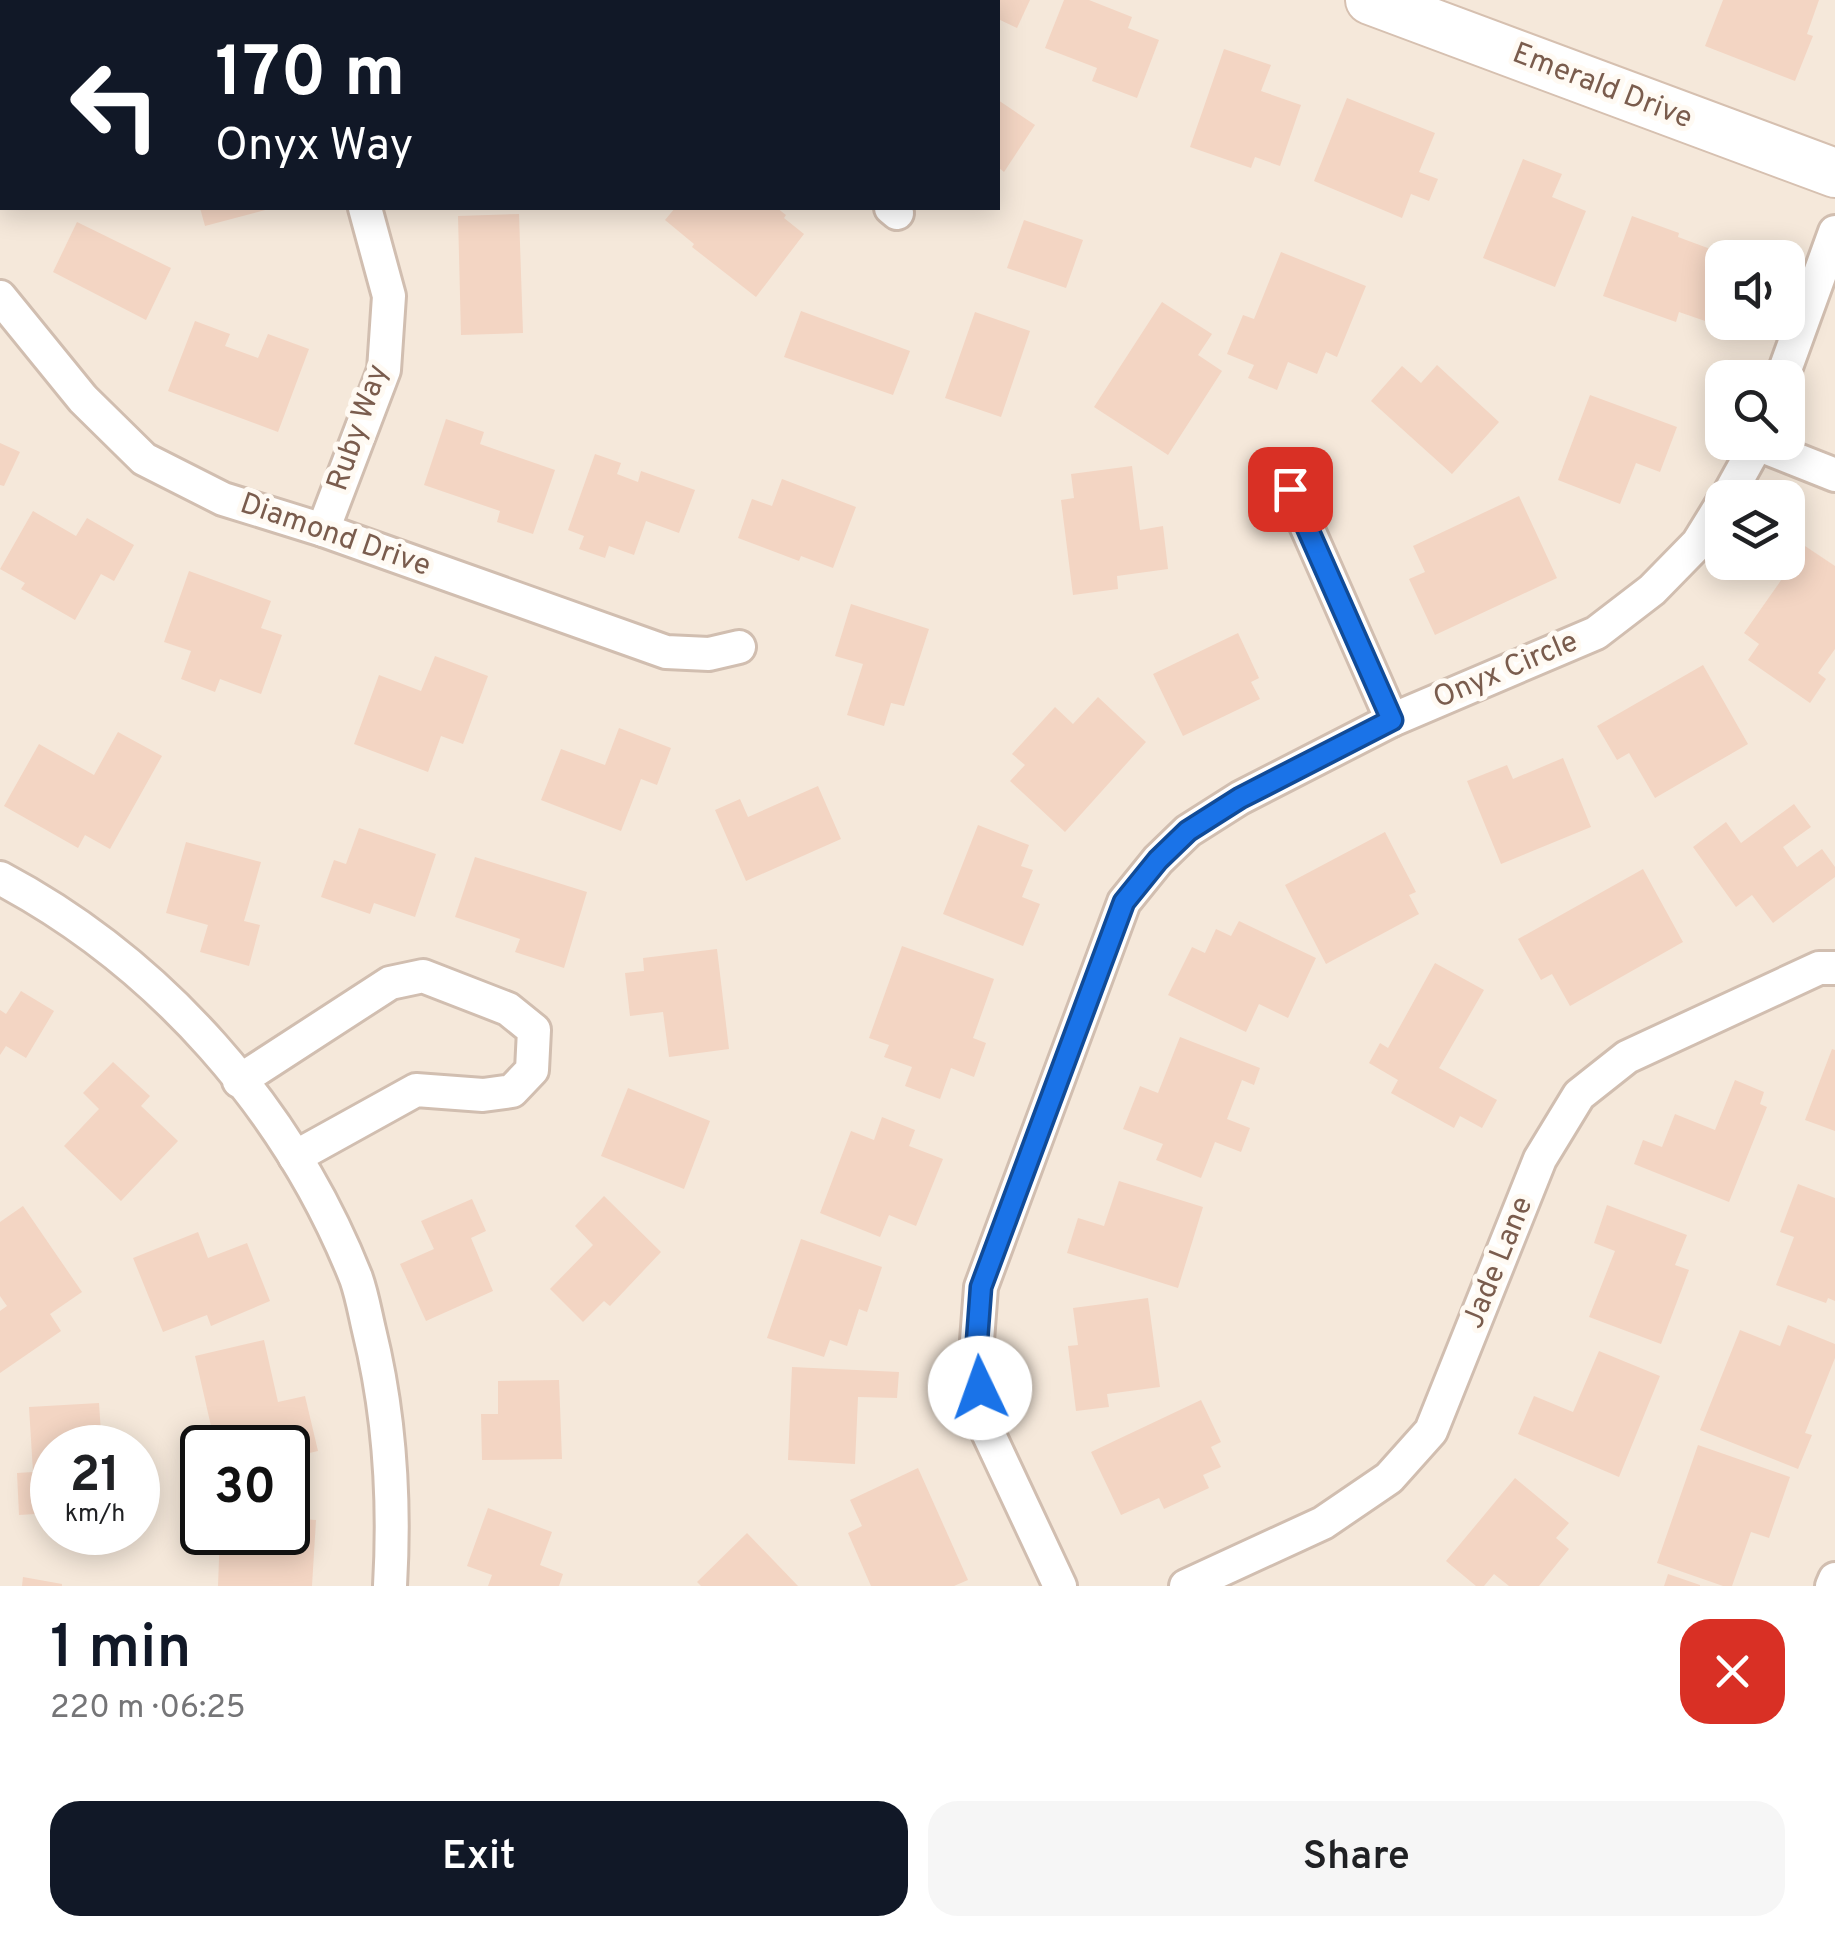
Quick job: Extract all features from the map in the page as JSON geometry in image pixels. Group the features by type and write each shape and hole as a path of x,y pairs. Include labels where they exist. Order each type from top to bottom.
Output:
{"street":[{"name":"Emerald Drive","path":"1370,0 1835,173"},
{"name":"Ruby Way","path":"323,530 384,370 388,296 366,210"},
{"path":"1789,360 1835,232"},
{"name":"Diamond Drive","path":"0,297 82,399 144,459 223,499 323,530 666,652 709,654 739,647"},
{"path":"1799,460 1835,475"},
{"path":"1290,489 1392,720"},
{"name":"Onyx Circle","path":"1060,1586 984,1422 976,1354 981,1287 1124,902 1188,831 1240,798 1392,720 1596,634 1652,590 1705,532"},
{"path":"0,878 48,904 132,968 193,1022 295,1157 357,1282 374,1350 388,1426 393,1526 390,1586"},
{"name":"Jade Lane","path":"1186,1586 1324,1523 1389,1478 1432,1431 1540,1159 1580,1095 1627,1057 1819,968 1835,968"},
{"path":"240,1081 390,983 423,976 508,1009 534,1030 532,1070 512,1090 483,1096 416,1090 295,1157"}],"shaded area":[{"path":"1000,0 1835,0 1835,1586 0,1586 0,210 1000,210"}],"building":[{"path":"1000,0 1030,0 1017,28 1000,20"},
{"path":"1064,0 1089,0 1132,17 1128,28 1159,40 1137,98 1092,81 1097,68 1045,48"},
{"path":"1723,0 1819,0 1807,34 1813,36 1795,81 1705,46"},
{"path":"1224,49 1271,65 1261,91 1301,105 1280,166 1255,157 1251,168 1190,147"},
{"path":"1347,98 1435,133 1419,172 1438,179 1429,201 1411,194 1402,218 1314,181"},
{"path":"1000,101 1035,125 1004,172 1000,169"},
{"path":"1523,159 1562,174 1552,197 1586,211 1555,287 1483,258"},
{"path":"201,210 265,210 205,226"},
{"path":"673,210 780,210 804,234 756,297 692,247 694,244 665,220"},
{"path":"519,214 523,333 461,335 458,216"},
{"path":"1632,216 1705,247 1705,321 1679,312 1676,322 1603,296"},
{"path":"1024,220 1083,240 1066,288 1007,268"},
{"path":"77,222 171,268 146,320 53,272"},
{"path":"1281,252 1366,286 1337,357 1326,352 1317,374 1288,362 1277,390 1248,378 1254,365 1227,354 1243,315 1254,319"},
{"path":"1162,302 1212,334 1198,355 1222,371 1168,455 1094,407"},
{"path":"801,311 910,351 893,395 784,357"},
{"path":"975,312 1030,331 1001,417 945,398"},
{"path":"195,321 230,334 225,346 258,358 268,334 309,349 278,432 168,391"},
{"path":"1437,365 1499,422 1452,474 1371,401 1402,366 1421,383"},
{"path":"1590,395 1677,427 1660,472 1636,463 1620,504 1558,480"},
{"path":"446,419 484,432 480,444 555,470 533,534 497,522 500,511 424,485"},
{"path":"0,443 20,452 4,486 0,485"},
{"path":"595,454 621,463 617,474 638,482 641,471 695,490 679,533 646,521 634,555 609,546 605,558 579,549 584,536 568,530"},
{"path":"1132,466 1140,530 1163,526 1168,569 1117,576 1118,589 1073,595 1061,500 1074,498 1071,474"},
{"path":"782,479 856,507 833,568 801,556 799,561 738,538 752,499 772,506"},
{"path":"1519,496 1557,578 1435,635 1409,579 1425,572 1413,546"},
{"path":"33,511 76,536 87,518 134,545 114,581 101,574 75,620 21,589 25,583 0,569"},
{"path":"1805,546 1835,566 1835,649 1818,673 1826,679 1810,703 1748,660 1759,644 1744,633 1781,580 1805,580"},
{"path":"189,571 271,601 261,628 282,635 261,694 220,679 215,692 181,679 191,651 164,642"},
{"path":"851,604 929,629 904,706 891,703 884,726 847,715 863,664 835,656"},
{"path":"1238,633 1259,678 1251,682 1260,699 1183,736 1153,674"},
{"path":"435,656 488,676 463,744 441,736 428,772 354,744 379,675 421,691"},
{"path":"1703,665 1748,744 1655,798 1629,753 1617,760 1597,726"},
{"path":"1098,697 1146,742 1065,832 1010,781 1025,765 1012,754 1055,707 1073,724"},
{"path":"619,728 671,748 657,785 641,779 621,831 541,800 561,749 605,765"},
{"path":"118,732 162,756 110,849 85,835 78,848 4,806 39,744 94,775"},
{"path":"1563,758 1591,827 1501,864 1467,781 1507,765 1513,779"},
{"path":"818,786 841,839 746,881 715,810 740,799 748,817"},
{"path":"1794,804 1811,827 1783,847 1797,867 1822,849 1835,867 1835,877 1773,923 1752,895 1736,907 1693,847 1726,822 1741,843"},
{"path":"978,825 1029,845 1021,866 1033,870 1022,897 1040,904 1023,946 943,914"},
{"path":"359,828 436,854 415,917 374,903 370,914 321,897 334,860 346,864"},
{"path":"1385,832 1416,892 1409,895 1419,914 1326,964 1285,885"},
{"path":"186,842 261,862 244,921 260,925 249,966 200,952 208,925 166,913"},
{"path":"475,857 587,892 564,968 515,952 520,939 455,917"},
{"path":"1643,869 1683,942 1570,1006 1552,974 1541,980 1518,939"},
{"path":"1239,921 1316,958 1288,1018 1259,1004 1246,1032 1168,995 1192,947 1205,953 1216,929 1231,936"},
{"path":"902,946 994,979 973,1038 986,1043 974,1077 951,1068 940,1099 905,1086 912,1067 884,1057 889,1045 869,1038"},
{"path":"717,949 729,1049 669,1057 663,1012 630,1016 625,973 644,971 643,958"},
{"path":"1435,963 1484,990 1439,1068 1497,1100 1482,1128 1460,1116 1454,1128 1391,1093 1398,1080 1369,1063 1380,1043 1388,1048"},
{"path":"21,991 54,1011 26,1058 6,1046 0,1055 0,1010 6,1014"},
{"path":"1180,1037 1260,1068 1254,1085 1242,1080 1227,1119 1250,1128 1241,1152 1215,1142 1201,1178 1156,1160 1163,1144 1123,1129 1140,1086 1158,1093"},
{"path":"1832,1049 1835,1050 1835,1131 1805,1120"},
{"path":"113,1062 150,1096 141,1106 178,1141 121,1201 64,1146 99,1109 83,1093"},
{"path":"1735,1080 1764,1092 1760,1104 1767,1107 1729,1202 1634,1164 1643,1140 1662,1147 1675,1114 1715,1130"},
{"path":"628,1088 710,1121 684,1189 601,1156"},
{"path":"882,1117 915,1130 909,1146 943,1159 916,1226 889,1215 880,1237 820,1213 851,1131 874,1140"},
{"path":"1119,1181 1203,1207 1178,1288 1067,1253 1078,1218 1104,1226"},
{"path":"1798,1184 1835,1198 1835,1301 1828,1298 1826,1303 1776,1285 1794,1237 1780,1232"},
{"path":"604,1196 661,1252 610,1306 604,1301 583,1322 550,1289 593,1245 575,1226"},
{"path":"472,1199 486,1231 471,1238 493,1291 426,1321 400,1264 434,1249 421,1221"},
{"path":"1607,1205 1687,1235 1675,1265 1689,1270 1661,1344 1589,1317 1615,1251 1594,1243"},
{"path":"23,1206 82,1292 50,1314 61,1331 0,1373 0,1311 7,1306 0,1296 0,1222"},
{"path":"198,1232 208,1258 247,1243 270,1301 211,1326 207,1315 163,1332 133,1258"},
{"path":"801,1239 882,1267 867,1312 859,1309 847,1346 830,1340 824,1357 767,1338"},
{"path":"1148,1298 1160,1387 1107,1394 1109,1407 1076,1411 1068,1346 1078,1345 1073,1308"},
{"path":"1788,1325 1835,1344 1835,1358 1805,1433 1812,1435 1798,1469 1700,1430 1740,1330 1780,1346"},
{"path":"264,1340 278,1402 305,1396 318,1451 310,1453 310,1425 211,1425 195,1356"},
{"path":"1599,1351 1660,1376 1619,1477 1518,1434 1534,1396 1573,1412"},
{"path":"792,1367 899,1372 897,1398 858,1397 855,1464 788,1460"},
{"path":"559,1380 562,1459 482,1460 481,1414 498,1414 498,1381"},
{"path":"1201,1400 1221,1442 1211,1447 1221,1467 1203,1475 1209,1488 1164,1509 1159,1498 1121,1515 1091,1452"},
{"path":"99,1403 100,1425 30,1425 29,1407"},
{"path":"1698,1445 1790,1477 1769,1538 1751,1532 1732,1586 1657,1563"},
{"path":"918,1468 968,1580 954,1586 871,1586 848,1533 862,1526 850,1500"},
{"path":"30,1472 30,1514 19,1515 17,1473"},
{"path":"1515,1478 1569,1523 1556,1538 1569,1549 1539,1586 1509,1586 1494,1574 1484,1586 1476,1586 1446,1561"},
{"path":"488,1508 552,1532 540,1565 563,1574 559,1586 488,1586 492,1575 467,1566"},
{"path":"310,1520 316,1520 312,1586 218,1586 219,1555 310,1555"},
{"path":"747,1533 798,1586 701,1586 697,1582"},
{"path":"1668,1574 1700,1585 1700,1586 1664,1586"},
{"path":"23,1577 62,1584 62,1586 22,1586"}],"route":[{"path":"980,1388 976,1354 981,1287 1124,902 1188,831 1240,798 1392,720 1290,489"}]}
